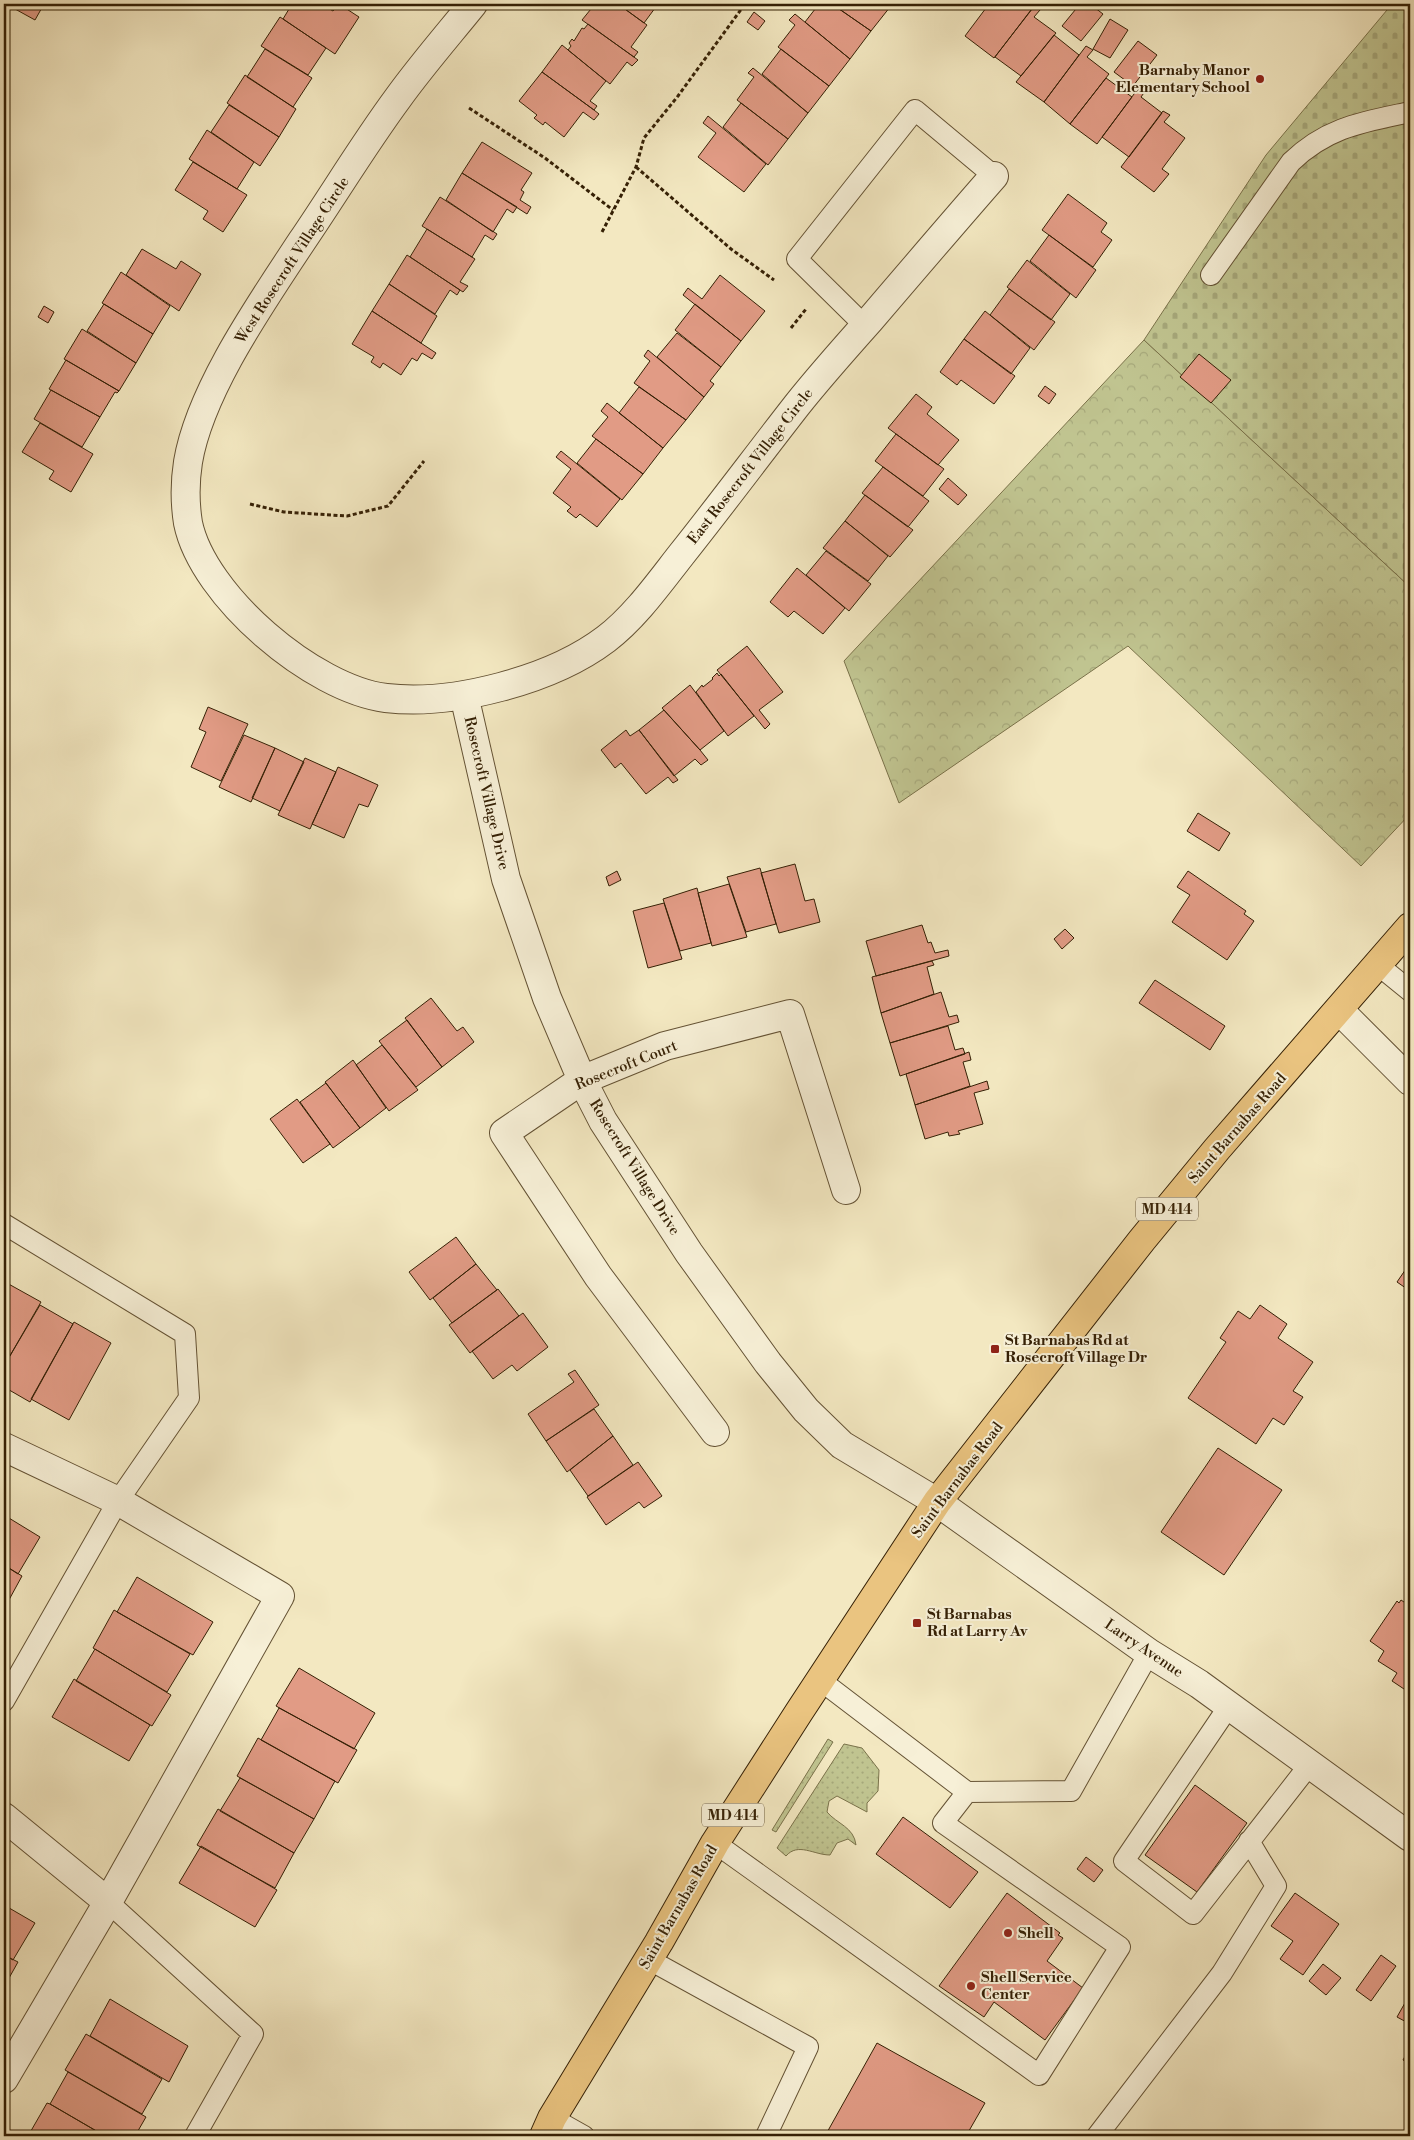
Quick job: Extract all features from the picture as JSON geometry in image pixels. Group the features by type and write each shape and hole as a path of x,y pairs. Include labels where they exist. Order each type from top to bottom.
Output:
{"main road":[{"name":"Saint Barnabas Road","path":"548,2127 715,1843 937,1502 1142,1240 1217,1150 1410,927"}],"street":[{"name":"West Rosecroft Village Circle","path":"464,695 439,698 387,698 356,692 330,681 303,663 272,640 221,590 204,561 188,524 186,489 189,461 198,428 216,383 264,299 398,97 469,5"},
{"name":"East Rosecroft Village Circle","path":"464,695 528,678 566,663 607,638 644,601 802,400 994,176"},
{"name":"Rosecroft Village Drive","path":"464,695 506,879 547,998 582,1080 603,1121 689,1254 768,1363 806,1410 842,1445 874,1463"},
{"path":"1339,1010 1410,1082"},
{"name":"Rosecroft Court","path":"715,1432 598,1276 504,1134 582,1080 665,1046 790,1014 846,1190"},
{"path":"4,1447 118,1501 280,1596 108,1902 4,2079"},
{"name":"Larry Avenue","path":"874,1463 937,1502 1149,1653 1310,1764 1410,1837"},
{"path":"4,1817 108,1902"}],"lane":[{"path":"865,326 797,259 916,110 994,176"},
{"path":"1211,275 1291,162 1306,147 1333,132 1368,121 1410,112"},
{"path":"1378,965 1410,991"},
{"path":"4,1224 185,1334 189,1398 118,1501 4,1701"},
{"path":"820,1680 967,1792 1072,1791 1149,1653"},
{"path":"1228,1706 1124,1861 1193,1914 1310,1764"},
{"path":"715,1843 1039,2075 1120,1947 943,1823 967,1792"},
{"path":"1097,2136 1222,1973 1276,1886 1250,1841"},
{"path":"108,1902 253,2034 195,2136"},
{"path":"648,1959 808,2047 766,2136"},
{"path":"548,2127 584,2136"}],"path":[{"path":"602,232 636,167 644,138 678,96 745,4"},
{"path":"469,108 545,158 613,210"},
{"path":"636,167 731,249 778,283"},
{"path":"791,328 808,305"},
{"path":"250,504 284,512 347,516 388,506 424,461"}],"green space":[{"path":"1392,4 1410,4 1410,587 1144,340 1266,155"},
{"path":"1144,340 1410,587 1410,814 1361,866 1128,646 899,803 844,661"},
{"path":"828,1739 833,1742 776,1832 772,1830"},
{"path":"844,1744 862,1748 879,1770 878,1791 867,1803 867,1812 837,1796 829,1801 827,1812 849,1830 855,1839 856,1845 848,1839 837,1843 830,1855 796,1850 786,1856 777,1848"}],"building":[{"path":"6,4 44,4 35,20"},
{"path":"292,4 321,4 333,11 339,4 359,17 335,54 283,19"},
{"path":"595,4 618,4 647,25 631,47 638,52 634,57 582,20"},
{"path":"618,4 658,4 644,23"},
{"path":"819,4 832,4 871,31 850,59 805,22"},
{"path":"832,4 886,4 890,7 871,31"},
{"path":"989,4 1020,4 1024,7 1027,4 1036,4 994,58 965,36"},
{"path":"1080,4 1090,4 1103,14 1081,41 1062,26"},
{"path":"1034,6 1040,10 1034,17 1056,33 1021,76 995,57"},
{"path":"754,12 765,21 758,30 747,22"},
{"path":"795,14 850,59 829,86 778,47 795,25 789,20"},
{"path":"280,17 326,48 308,75 261,46"},
{"path":"1110,19 1128,30 1110,58 1093,49"},
{"path":"588,24 638,60 632,66 627,62 610,84 568,50 572,39 574,41 582,28 584,29"},
{"path":"1054,35 1079,55 1044,102 1016,82"},
{"path":"1138,41 1157,55 1133,86 1114,72"},
{"path":"562,45 606,81 590,101 597,106 594,110 542,72"},
{"path":"1086,46 1093,50 1087,57 1109,74 1070,124 1044,102"},
{"path":"265,49 312,78 293,107 247,77"},
{"path":"781,49 829,86 808,113 762,74"},
{"path":"753,68 808,113 788,139 737,100 754,77 748,73"},
{"path":"542,72 599,114 594,120 583,112 564,137 545,122 543,125 534,118 537,115 519,101"},
{"path":"245,75 296,109 279,137 227,103"},
{"path":"1106,78 1132,97 1097,144 1070,124"},
{"path":"1140,86 1146,90 1141,97 1162,113 1129,157 1102,137"},
{"path":"741,103 788,139 768,165 723,127"},
{"path":"229,105 279,137 260,166 211,132"},
{"path":"1163,111 1170,115 1164,122 1185,138 1162,169 1169,174 1154,192 1121,167"},
{"path":"708,116 766,164 744,192 698,157 716,133 703,123"},
{"path":"207,130 254,162 237,189 189,159"},
{"path":"482,142 532,173 521,190 524,192 520,200 531,207 527,214 462,173"},
{"path":"193,162 247,195 223,232 203,219 208,211 175,190"},
{"path":"462,173 517,207 513,213 507,209 493,232 446,200"},
{"path":"1068,194 1107,223 1101,232 1112,240 1093,267 1042,230"},
{"path":"440,197 497,234 493,240 485,235 472,257 422,226"},
{"path":"427,229 475,259 460,282 468,286 463,292 410,257"},
{"path":"1049,235 1096,270 1076,298 1030,261"},
{"path":"142,249 176,269 181,261 201,274 179,311 126,275"},
{"path":"407,255 460,290 457,295 450,290 435,314 389,284"},
{"path":"1027,260 1070,294 1051,320 1007,287"},
{"path":"121,272 170,306 153,334 102,303"},
{"path":"720,275 765,311 741,341 683,295 688,288 702,299"},
{"path":"389,284 437,316 421,343 372,311"},
{"path":"1009,289 1055,322 1034,350 990,315"},
{"path":"104,304 153,334 136,363 87,331"},
{"path":"695,304 741,341 721,367 675,330"},
{"path":"44,306 54,312 48,323 38,317"},
{"path":"372,311 436,353 432,359 422,353 417,361 412,358 401,375 383,363 380,368 371,362 374,357 352,344"},
{"path":"985,311 1030,348 1011,374 964,339"},
{"path":"82,329 136,363 119,391 64,359"},
{"path":"677,333 721,367 710,381 714,384 704,397 657,357"},
{"path":"964,339 1015,376 994,404 961,380 957,385 940,372"},
{"path":"648,350 704,397 686,420 634,383 650,361 644,356"},
{"path":"1199,354 1231,380 1211,403 1180,377"},
{"path":"66,360 119,391 115,392 100,417 49,389"},
{"path":"1045,386 1056,394 1049,404 1038,396"},
{"path":"639,387 686,420 663,448 619,413"},
{"path":"51,390 100,417 82,447 34,419"},
{"path":"916,394 932,407 927,414 959,440 938,465 888,428"},
{"path":"607,403 663,448 643,474 592,436 608,417 601,411"},
{"path":"40,423 93,454 71,492 49,479 54,471 22,452"},
{"path":"896,434 944,469 923,496 875,461"},
{"path":"596,439 643,474 622,500 577,463"},
{"path":"561,451 620,499 597,527 580,514 576,518 567,511 571,507 553,493 571,469 556,457"},
{"path":"883,467 929,501 908,527 862,493"},
{"path":"948,478 967,495 958,505 939,489"},
{"path":"865,495 913,530 890,557 845,521"},
{"path":"845,521 888,556 868,581 823,548"},
{"path":"826,551 871,584 849,611 806,575"},
{"path":"797,568 845,608 823,634 794,611 788,617 770,602"},
{"path":"747,646 783,692 759,710 770,724 765,729 717,670"},
{"path":"717,673 719,676 721,674 754,716 728,736 696,692 702,685 703,687 713,679"},
{"path":"690,685 724,731 700,750 662,708"},
{"path":"208,707 248,724 221,781 191,767 206,732 199,729"},
{"path":"664,710 708,760 701,765 695,759 674,776 639,730"},
{"path":"626,730 630,736 639,730 678,780 673,783 668,777 646,794 621,763 615,768 601,750"},
{"path":"244,735 275,748 251,802 219,787"},
{"path":"275,748 304,762 280,811 252,798"},
{"path":"305,758 336,772 310,829 278,815"},
{"path":"338,767 378,785 368,807 359,804 344,838 312,824"},
{"path":"1198,813 1230,833 1219,851 1187,831"},
{"path":"795,864 805,901 814,899 820,922 779,933 761,873"},
{"path":"760,868 776,924 746,932 727,877"},
{"path":"617,871 621,880 609,886 606,877"},
{"path":"1188,871 1246,911 1244,914 1254,921 1227,960 1172,922 1190,895 1177,887"},
{"path":"729,884 747,937 712,946 698,893"},
{"path":"697,888 711,943 680,951 663,899"},
{"path":"664,903 682,959 648,968 633,911"},
{"path":"922,925 928,943 931,942 935,953 948,950 949,956 876,976 866,941"},
{"path":"1065,929 1074,938 1062,949 1054,939"},
{"path":"932,961 934,965 927,967 934,994 881,1013 872,977"},
{"path":"1155,980 1225,1026 1210,1050 1139,1003"},
{"path":"941,992 949,1017 957,1015 959,1022 890,1043 881,1013"},
{"path":"431,998 457,1031 463,1027 474,1042 442,1067 405,1018"},
{"path":"407,1020 442,1067 416,1087 379,1041"},
{"path":"948,1026 955,1050 963,1048 965,1054 900,1076 890,1043"},
{"path":"382,1045 418,1090 389,1111 356,1065"},
{"path":"969,1052 971,1060 963,1062 970,1086 915,1105 906,1074"},
{"path":"353,1060 386,1108 360,1128 325,1082"},
{"path":"987,1081 989,1089 974,1093 983,1124 958,1131 960,1134 949,1136 948,1132 925,1139 915,1105"},
{"path":"326,1083 360,1128 333,1148 300,1102"},
{"path":"297,1099 330,1144 303,1163 270,1119"},
{"path":"456,1237 476,1264 430,1300 409,1272"},
{"path":"1410,1263 1410,1291 1397,1282"},
{"path":"476,1264 497,1290 452,1323 433,1298"},
{"path":"5,1282 41,1302 4,1366 4,1285"},
{"path":"498,1289 519,1316 470,1353 449,1325"},
{"path":"40,1305 73,1324 30,1402 4,1387 4,1366"},
{"path":"1260,1305 1287,1324 1278,1338 1313,1362 1293,1391 1303,1397 1284,1425 1273,1418 1256,1444 1188,1398 1226,1342 1220,1338 1238,1311 1250,1319"},
{"path":"523,1313 548,1347 517,1371 512,1365 493,1379 472,1351"},
{"path":"74,1322 111,1343 69,1420 31,1399"},
{"path":"575,1370 599,1405 546,1441 528,1414 574,1382 568,1374"},
{"path":"594,1409 613,1436 567,1472 546,1441"},
{"path":"613,1436 633,1465 588,1496 570,1470"},
{"path":"1218,1448 1282,1490 1224,1575 1161,1532"},
{"path":"638,1462 662,1496 644,1508 639,1502 606,1525 587,1497"},
{"path":"4,1515 40,1537 18,1574 4,1565"},
{"path":"4,1565 22,1576 4,1609"},
{"path":"137,1577 213,1622 193,1655 117,1612"},
{"path":"1401,1600 1410,1606 1410,1693 1392,1681 1397,1673 1378,1661 1384,1651 1370,1641 1397,1601 1399,1603"},
{"path":"114,1610 190,1654 167,1692 93,1648"},
{"path":"95,1649 171,1695 152,1726 76,1681"},
{"path":"299,1668 375,1713 354,1749 276,1706"},
{"path":"74,1679 150,1725 129,1761 52,1717"},
{"path":"279,1708 357,1750 338,1783 261,1740"},
{"path":"258,1738 335,1781 314,1819 237,1776"},
{"path":"240,1778 314,1819 294,1853 220,1811"},
{"path":"1195,1785 1247,1823 1197,1892 1145,1855"},
{"path":"218,1809 294,1853 275,1888 197,1845"},
{"path":"903,1817 978,1872 950,1908 876,1854"},
{"path":"201,1846 277,1890 255,1927 179,1883"},
{"path":"1086,1857 1103,1870 1094,1882 1077,1869"},
{"path":"1007,1893 1060,1933 1058,1935 1063,1938 1047,1961 1083,1988 1045,2040 994,2002 984,2017 939,1986"},
{"path":"1295,1893 1339,1924 1303,1975 1280,1959 1293,1941 1271,1926"},
{"path":"4,1905 35,1923 13,1960 4,1955"},
{"path":"4,1955 18,1962 4,1987"},
{"path":"1381,1955 1396,1966 1371,2001 1356,1990"},
{"path":"1323,1964 1341,1978 1326,1995 1309,1981"},
{"path":"1410,1994 1410,2024 1397,2017"},
{"path":"110,1999 188,2046 169,2082 90,2036"},
{"path":"86,2034 162,2079 142,2114 65,2070"},
{"path":"877,2043 985,2103 966,2136 825,2136"},
{"path":"1410,2047 1410,2064 1403,2060"},
{"path":"68,2072 146,2117 135,2136 105,2136 50,2104"},
{"path":"47,2103 50,2104 105,2136 28,2136"}],"place":[{"name":"Barnaby Manor Elementary School","path":"1260,79"},
{"name":"St Barnabas Rd at Rosecroft Village Dr","path":"995,1349"},
{"name":"St Barnabas Rd at Larry Av","path":"917,1623"},
{"name":"Shell","path":"1008,1933"},
{"name":"Shell Service Center","path":"971,1986"}]}
